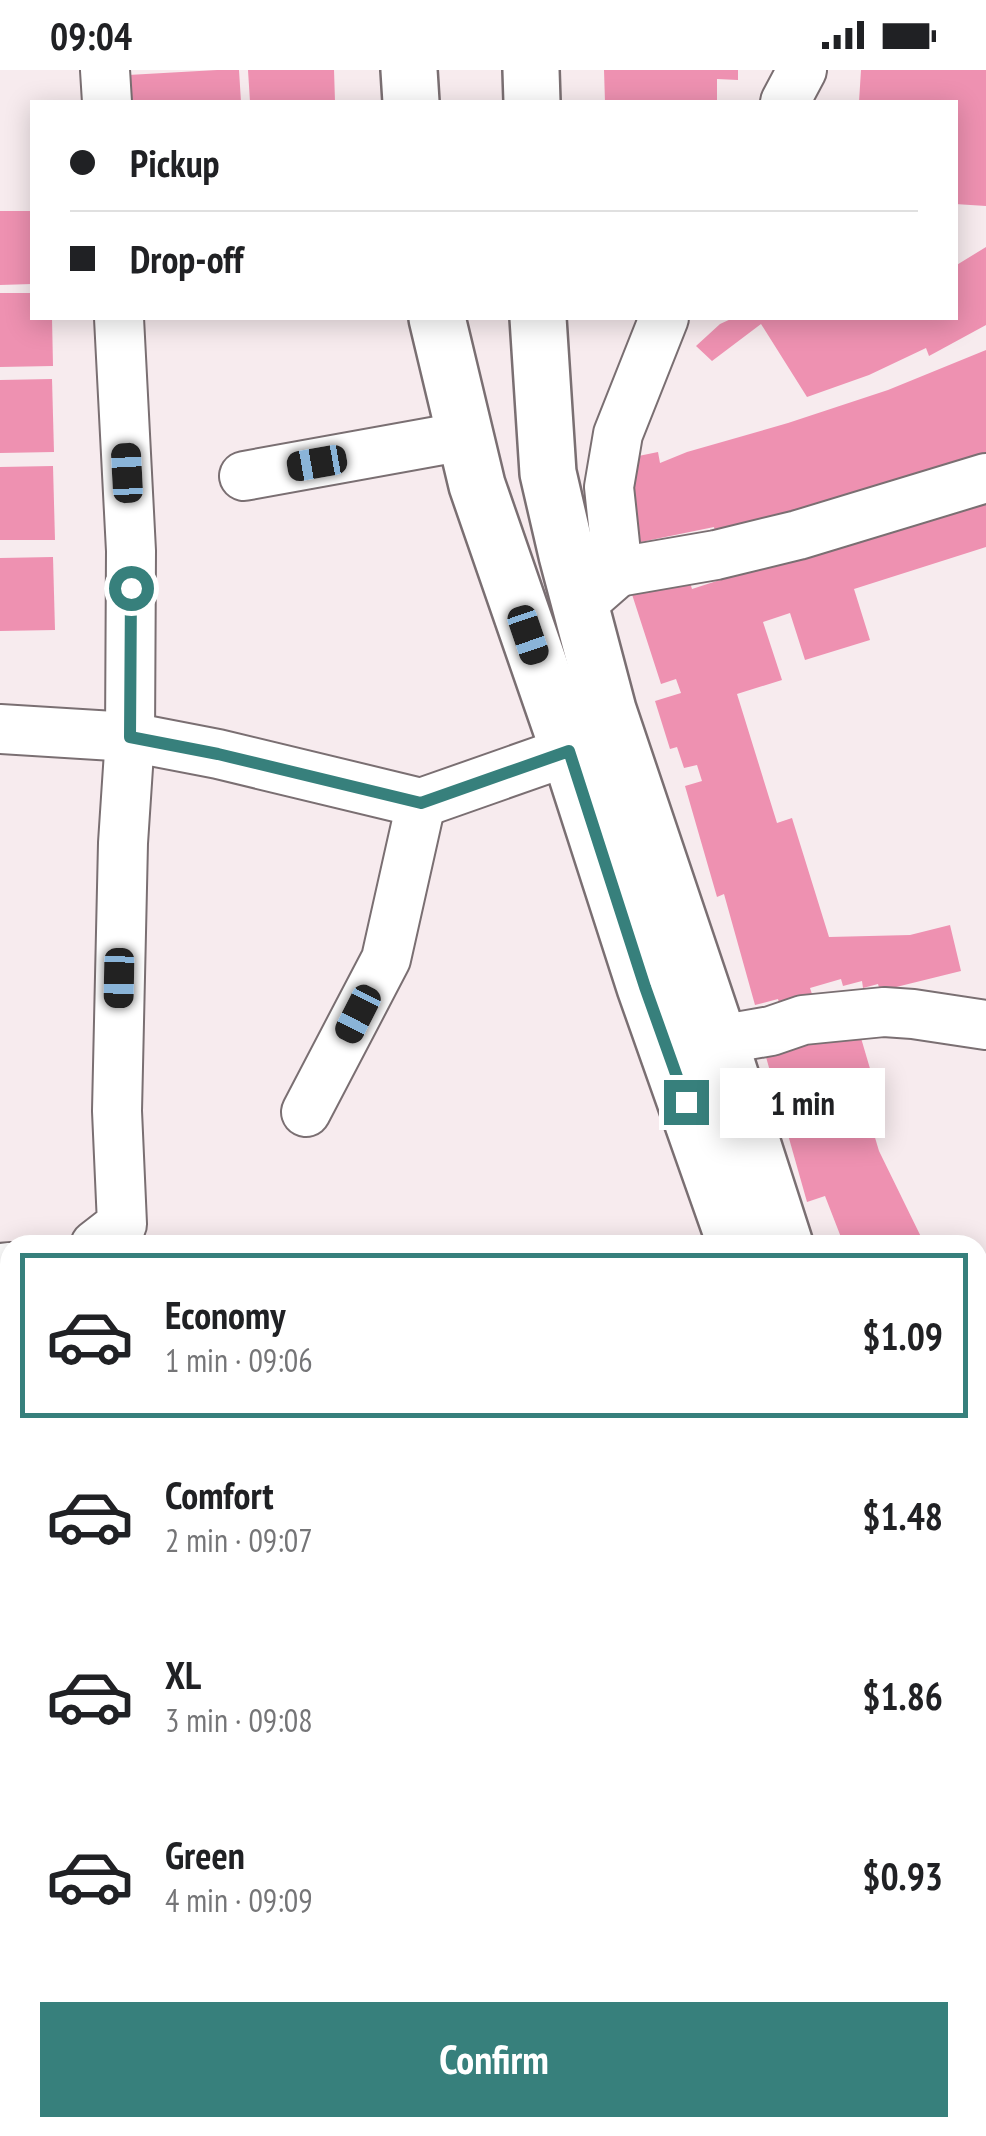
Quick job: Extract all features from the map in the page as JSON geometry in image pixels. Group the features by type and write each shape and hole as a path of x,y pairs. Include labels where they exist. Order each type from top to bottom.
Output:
{"main road":[{"path":"409,70 410,100"},
{"path":"531,70 532,100"},
{"path":"436,320 476,485 732,1235"},
{"path":"538,320 548,472 567,555 599,588 608,710 781,1235"}],"street":[{"path":"105,70 107,100"},
{"path":"787,100 802,70"},
{"path":"108,1235 122,1224 116,1111 122,844 130,737 131,551 118,320"},
{"path":"663,320 618,434 599,588 798,535 986,478"},
{"path":"244,476 465,436"},
{"path":"0,729 130,737 421,803 569,751"},
{"path":"306,1112 386,959 421,803"},
{"path":"719,1040 772,1031 802,1020 884,1012 986,1025"}],"building":[{"path":"239,70 241,100 130,100 128,75"},
{"path":"248,70 334,70 335,100 250,100"},
{"path":"604,70 738,70 738,80 717,79 717,100 605,100"},
{"path":"861,70 986,70 986,206 958,204 958,100 859,100"},
{"path":"0,211 30,211 30,284 0,285"},
{"path":"986,247 986,325 929,356 926,348 869,375 807,397 761,324 712,361 696,346 729,320 958,320 958,264"},
{"path":"0,293 30,293 30,320 52,320 53,366 0,367"},
{"path":"986,350 986,454 885,493 717,543 714,527 636,543 619,460 658,452 660,463 888,390"},
{"path":"52,379 54,452 0,453 0,380"},
{"path":"53,466 55,540 0,540 0,467"},
{"path":"986,494 986,547 854,589 870,640 805,660 790,613 763,622 782,680 737,694 777,823 792,818 829,937 910,935 950,925 961,971 880,991 878,984 863,988 862,981 843,986 841,979 810,988 813,997 780,1007 778,999 755,1005 724,894 717,897 685,786 702,781 697,765 684,768 677,747 670,749 655,701 681,693 676,679 661,684 628,582 684,564 692,589"},
{"path":"53,557 55,630 0,631 0,558"},
{"path":"856,1021 876,1089 862,1094 879,1151 920,1235 840,1235 825,1196 807,1202 766,1057"}],"route":[{"path":"131,588 130,737 421,803 569,751 686,1102"}]}
